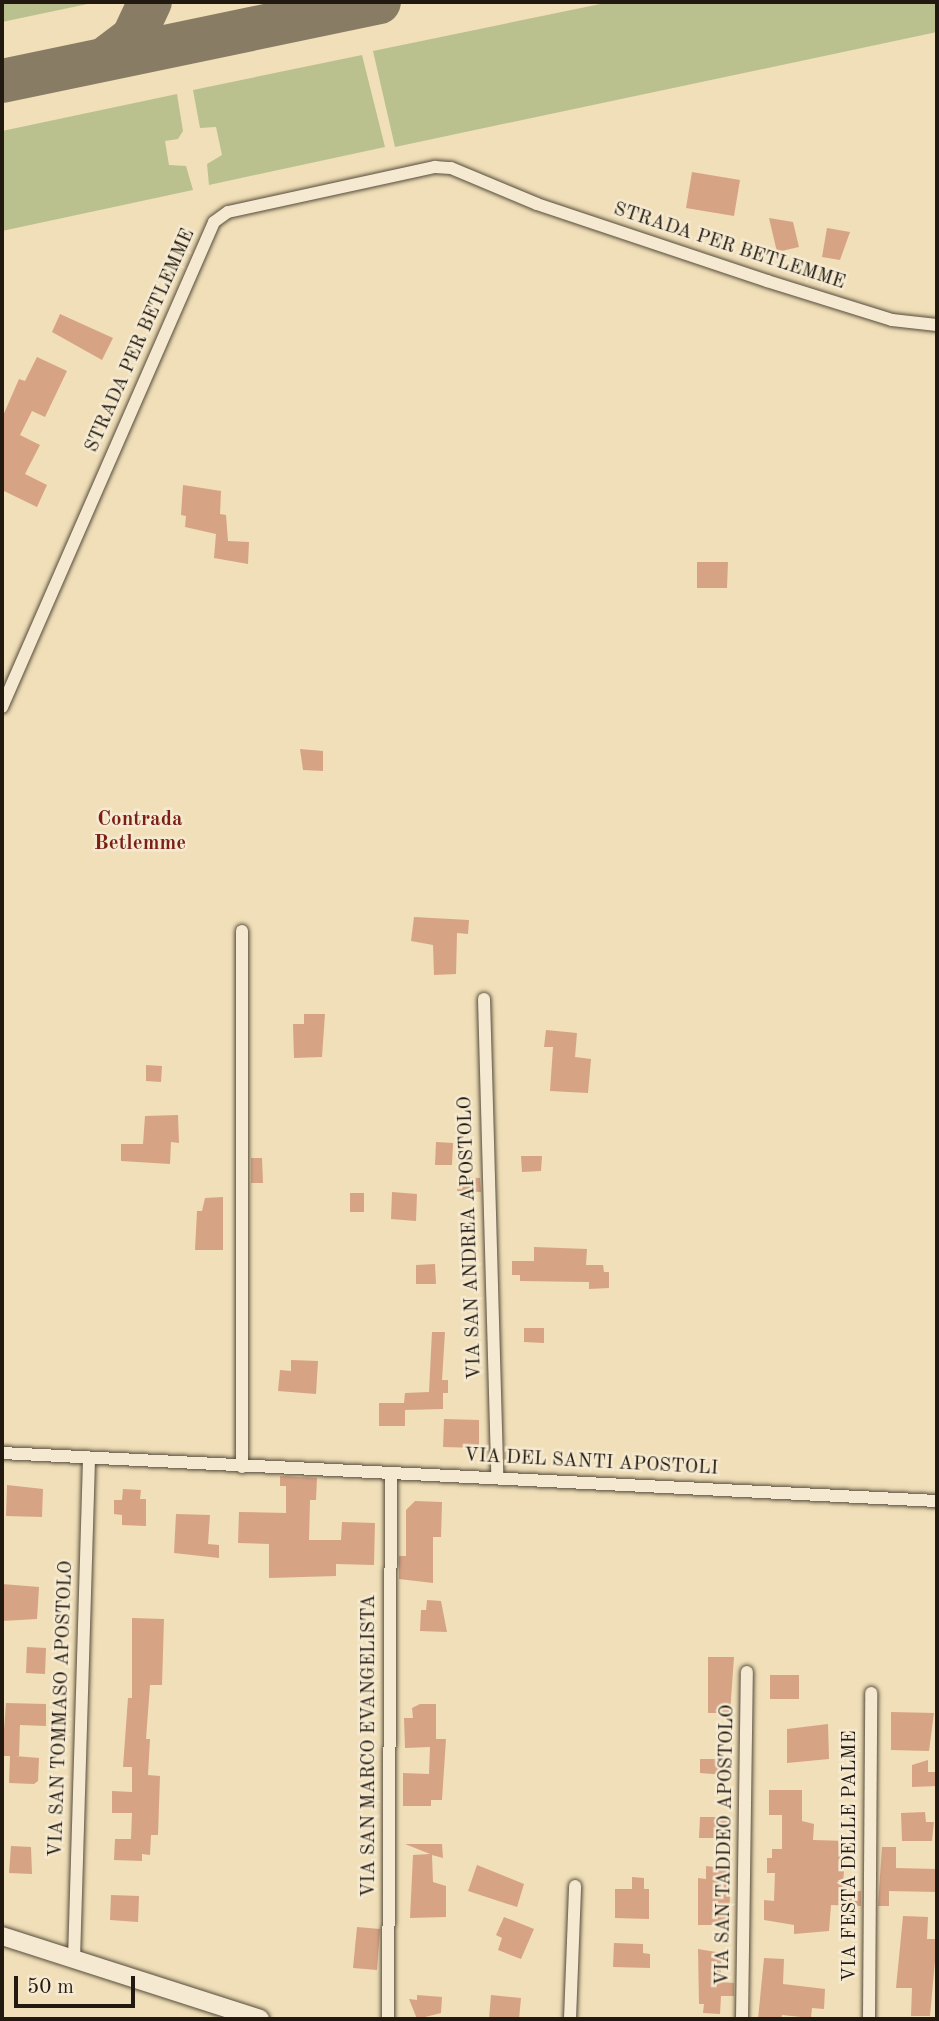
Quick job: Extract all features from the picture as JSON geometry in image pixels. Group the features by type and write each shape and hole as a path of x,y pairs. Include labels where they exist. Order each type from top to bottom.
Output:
{"street":[{"name":"STRADA PER BETLEMME","path":"2,707 214,222 246,206 435,167 451,168 537,204 767,281 892,320 937,325"},
{"path":"242,931 242,1466"},
{"name":"VIA SAN ANDREA APOSTOLO","path":"484,999 498,1476"},
{"name":"VIA DEL SANTI APOSTOLI","path":"2,1453 391,1474 498,1476 937,1501"},
{"name":"VIA SAN TOMMASO APOSTOLO","path":"74,1959 89,1459"},
{"name":"VIA SAN MARCO EVANGELISTA","path":"388,2019 391,1474"},
{"name":"VIA SAN TADDEO APOSTOLO","path":"743,2019 747,1672"},
{"name":"VIA FESTA DELLE PALME","path":"869,2019 871,1693"},
{"path":"570,2019 575,1886"},
{"path":"2,1936 260,2019"}],"green space":[{"path":"2,2 97,2 2,22"},
{"path":"610,2 937,2 937,32 395,147 373,51"},
{"path":"362,55 385,147 209,185 207,164 222,155 216,127 200,128 193,90"},
{"path":"177,94 183,131 178,139 165,141 169,165 186,166 193,190 2,231 2,131"}],"building":[{"path":"692,172 740,180 734,216 686,208"},
{"path":"769,218 793,222 799,247 777,252"},
{"path":"827,228 850,232 840,260 822,257"},
{"path":"60,314 113,338 102,360 52,332"},
{"path":"37,357 67,371 45,417 32,411 20,435 40,445 25,474 47,485 37,507 2,490 2,418 19,379 25,381"},
{"path":"183,485 221,491 220,514 226,515 228,541 249,542 248,564 214,558 216,534 185,527 186,516 181,515"},
{"path":"697,562 728,562 727,588 697,588"},
{"path":"300,749 323,751 323,771 303,770"},
{"path":"414,917 469,920 468,934 457,933 456,974 434,975 433,945 411,941"},
{"path":"304,1014 325,1014 322,1057 294,1058 293,1024 304,1024"},
{"path":"546,1030 577,1033 575,1057 591,1059 588,1093 550,1091 553,1047 544,1047"},
{"path":"146,1065 162,1066 161,1082 146,1081"},
{"path":"178,1115 179,1143 171,1142 170,1164 121,1161 121,1144 143,1144 145,1116"},
{"path":"436,1142 453,1143 452,1165 435,1165"},
{"path":"521,1156 542,1156 541,1171 522,1172"},
{"path":"251,1158 262,1158 263,1183 251,1183"},
{"path":"457,1177 480,1178 481,1192 457,1191"},
{"path":"392,1192 417,1194 416,1221 391,1219"},
{"path":"350,1193 364,1193 364,1212 350,1212"},
{"path":"223,1197 223,1250 195,1250 197,1211 202,1211 205,1198"},
{"path":"534,1247 587,1249 586,1265 603,1265 604,1272 609,1272 609,1288 589,1289 589,1282 520,1281 520,1275 512,1275 512,1261 534,1261"},
{"path":"435,1264 436,1284 416,1284 416,1265"},
{"path":"524,1328 544,1328 544,1343 524,1342"},
{"path":"432,1332 445,1332 442,1380 448,1380 448,1393 443,1393 443,1409 405,1410 405,1426 379,1426 379,1403 404,1403 405,1393 429,1392"},
{"path":"291,1360 318,1361 316,1394 278,1391 280,1370 291,1371"},
{"path":"444,1419 479,1420 479,1448 443,1447"},
{"path":"280,1476 317,1478 316,1500 310,1500 309,1540 341,1540 342,1522 375,1523 374,1565 336,1564 336,1576 269,1578 269,1544 238,1543 239,1512 286,1513 286,1486 280,1486"},
{"path":"7,1485 43,1489 42,1517 6,1516"},
{"path":"123,1489 141,1490 140,1499 146,1499 146,1526 122,1525 122,1515 114,1514 114,1500 122,1500"},
{"path":"415,1501 442,1502 441,1537 433,1537 433,1583 399,1579 399,1556 406,1556 406,1510"},
{"path":"176,1514 210,1515 208,1544 219,1545 219,1558 174,1553"},
{"path":"2,1584 39,1587 37,1619 2,1621"},
{"path":"427,1600 441,1601 447,1632 420,1631 421,1610 426,1610"},
{"path":"132,1618 164,1619 162,1685 150,1685 146,1739 150,1739 148,1775 160,1776 158,1835 151,1835 150,1855 142,1854 142,1861 114,1860 115,1839 131,1839 132,1813 112,1813 112,1791 132,1792 132,1767 123,1767 128,1698 132,1698"},
{"path":"27,1647 46,1648 45,1674 26,1673"},
{"path":"708,1657 734,1657 730,1713 708,1713"},
{"path":"770,1675 799,1675 799,1699 770,1699"},
{"path":"6,1703 46,1704 46,1726 20,1725 19,1756 15,1756 39,1758 38,1781 34,1784 9,1783 10,1756 2,1756"},
{"path":"420,1704 436,1704 436,1739 446,1739 442,1800 431,1800 431,1806 403,1806 403,1773 429,1774 430,1747 405,1748 404,1718 413,1718 412,1708"},
{"path":"891,1712 934,1713 929,1751 891,1750"},
{"path":"828,1724 829,1759 787,1763 787,1729"},
{"path":"700,1759 725,1759 725,1775 700,1773"},
{"path":"928,1760 928,1772 937,1772 937,1786 912,1787 912,1765"},
{"path":"769,1790 802,1790 802,1821 814,1824 813,1840 847,1841 842,1892 861,1891 861,1906 831,1905 829,1931 794,1934 794,1925 764,1920 764,1900 774,1901 775,1873 767,1873 767,1858 772,1858 772,1849 782,1849 782,1815 769,1815"},
{"path":"925,1812 926,1822 934,1822 932,1841 902,1841 901,1813"},
{"path":"700,1817 727,1817 726,1838 699,1838"},
{"path":"405,1844 442,1844 443,1858 432,1855 433,1882 446,1886 446,1917 410,1918 413,1855 430,1854"},
{"path":"11,1846 31,1847 32,1874 9,1873"},
{"path":"882,1847 896,1847 896,1868 937,1869 937,1892 889,1891 889,1906 878,1906"},
{"path":"477,1865 524,1884 517,1907 468,1891"},
{"path":"706,1866 731,1869 729,1921 718,1925 698,1925 698,1878 706,1879"},
{"path":"632,1877 644,1878 644,1889 649,1889 649,1919 615,1918 615,1889 632,1889"},
{"path":"111,1895 139,1896 138,1922 110,1920"},
{"path":"903,1916 928,1917 927,1939 937,1939 930,2016 911,2016 912,1988 896,1988"},
{"path":"504,1917 534,1929 521,1959 498,1950 502,1938 496,1935"},
{"path":"357,1927 380,1929 377,1970 353,1968"},
{"path":"614,1943 643,1944 643,1953 650,1954 650,1968 613,1967"},
{"path":"698,1949 722,1953 720,1982 734,1983 734,1996 721,1996 720,2014 703,2013 704,2004 699,2004"},
{"path":"764,1958 784,1959 783,1984 825,1989 824,2009 812,2008 811,2018 782,2015 781,2019 758,2019"},
{"path":"417,1995 442,1997 441,2013 417,2019 409,1999 417,2000"},
{"path":"491,1995 521,1998 519,2019 489,2019"}],"taxiway":[{"path":"105,59 133,38 150,2"},
{"path":"2,81 379,2"}],"district":[{"name":"Contrada Betlemme","path":"140,832"}]}
